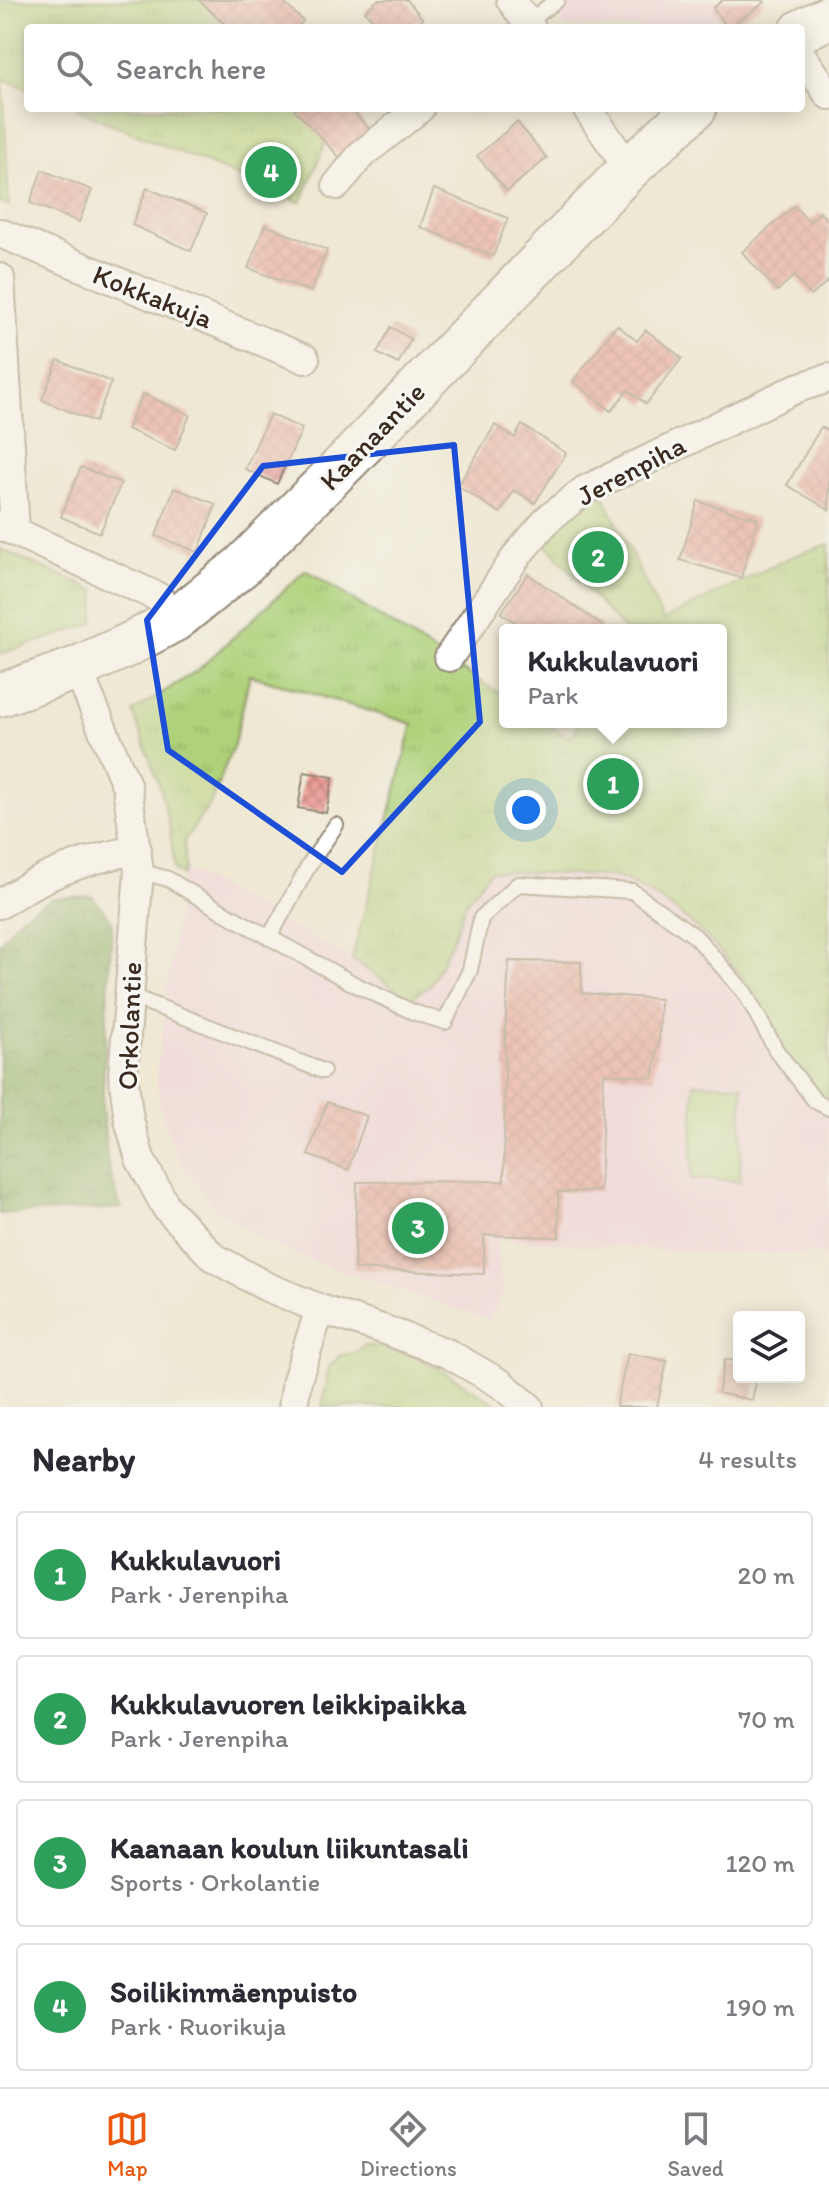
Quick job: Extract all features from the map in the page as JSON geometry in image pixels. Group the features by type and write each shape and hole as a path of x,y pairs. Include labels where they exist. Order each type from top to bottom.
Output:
{"street":[{"path":"805,29 829,17"},
{"path":"805,61 829,95"},
{"path":"337,185 361,155 415,112"},
{"path":"590,112 629,169"},
{"name":"Kaanaantie","path":"0,695 77,668 175,620 242,566 629,169 691,112"},
{"name":"Kokkakuja","path":"0,233 305,359"},
{"path":"0,278 7,528 158,597 175,620"},
{"name":"Jerenpiha","path":"449,657 518,554 548,519 585,490 797,388 829,378"},
{"name":"Orkolantie","path":"77,668 127,787 138,860 123,1075 129,1120 140,1159 166,1207 213,1257 265,1286 320,1309 449,1354 501,1384 529,1407"},
{"path":"0,904 26,886 104,856 138,860"},
{"path":"293,1407 297,1380 320,1309"}],"lane":[{"path":"523,20 557,0"},
{"path":"269,938 309,865 336,825"},
{"path":"138,860 269,938 356,985 413,1012 445,1022 470,970 481,918 518,884 632,891 696,937 745,993 776,1050 815,1101 829,1108"},
{"path":"128,995 323,1071"}],"highlighted area":[{"path":"454,445 480,722 342,872 168,750 147,620 263,466"}],"shaded area":[{"path":"547,0 762,0 729,24 563,24"},
{"path":"377,865 645,878 829,991 829,1255 691,1252 496,1239 503,1293 490,1320 300,1257 254,1235 217,1209 176,1154 161,1110 158,1088 157,1069 181,881 186,869 352,959"}],"green space":[{"path":"0,0 203,0 224,24 24,24 24,87 3,79 9,206 0,202"},
{"path":"84,112 300,112 326,142 301,203"},
{"path":"600,488 663,620 791,557 829,544 829,1100 796,1069 759,1002 716,947 658,898 618,878 490,871 467,901 431,984 410,999 352,959 413,724 250,675 234,744 210,804 184,841 186,869 183,876 175,870 160,787 133,712 199,669 306,570 499,693 499,728 553,728 569,738 575,728 727,728 727,624 619,624 540,538"},
{"path":"0,549 96,591 94,623 0,654"},
{"path":"92,896 112,921 102,1106 108,1166 121,1208 0,1214 0,943 20,917 52,898"},
{"path":"694,1083 743,1085 740,1181 691,1179"},
{"path":"365,1345 384,1347 419,1359 501,1407 322,1407 329,1367 340,1355 354,1353"}],"building":[{"path":"199,0 281,0 303,21 300,24 225,24"},
{"path":"378,0 407,0 423,19 417,24 376,24 365,11"},
{"path":"723,0 765,2 734,24 725,24 713,8"},
{"path":"297,112 354,112 373,133 343,161"},
{"path":"517,122 547,158 507,191 477,156"},
{"path":"42,170 92,190 79,222 30,203"},
{"path":"147,188 207,213 191,251 132,225"},
{"path":"434,189 508,218 493,256 420,227"},
{"path":"794,206 809,222 820,212 829,222 829,280 811,296 794,276 777,291 742,252"},
{"path":"265,225 327,250 311,292 248,268"},
{"path":"617,325 637,341 646,330 682,358 646,404 628,390 611,411 573,381"},
{"path":"391,327 411,339 398,364 377,353"},
{"path":"58,360 111,382 95,422 42,400"},
{"path":"143,394 190,415 175,450 127,429"},
{"path":"270,414 302,429 277,484 245,469"},
{"path":"495,425 515,438 522,425 566,453 535,503 514,490 500,513 458,486"},
{"path":"821,427 829,431 829,510 787,485"},
{"path":"81,467 121,483 100,533 61,517"},
{"path":"174,488 216,504 198,552 156,536"},
{"path":"698,501 758,519 741,578 680,560"},
{"path":"528,574 600,624 518,624 501,613"},
{"path":"304,772 333,777 326,813 298,808"},
{"path":"509,961 581,962 582,993 660,999 659,1039 653,1078 604,1073 600,1191 558,1192 559,1237 484,1235 484,1274 354,1269 357,1182 504,1181"},
{"path":"327,1102 367,1116 348,1170 308,1155"},
{"path":"628,1353 667,1361 657,1407 616,1407"},
{"path":"725,1359 733,1361 733,1383 756,1383 752,1400 718,1393"}],"place":[{"name":"Soilikinmäenpuisto","path":"271,172"},
{"name":"Kukkulavuoren leikkipaikka","path":"598,557"},
{"name":"Kukkulavuori","path":"613,784"},
{"name":"Kaanaan koulun liikuntasali","path":"418,1228"}]}
